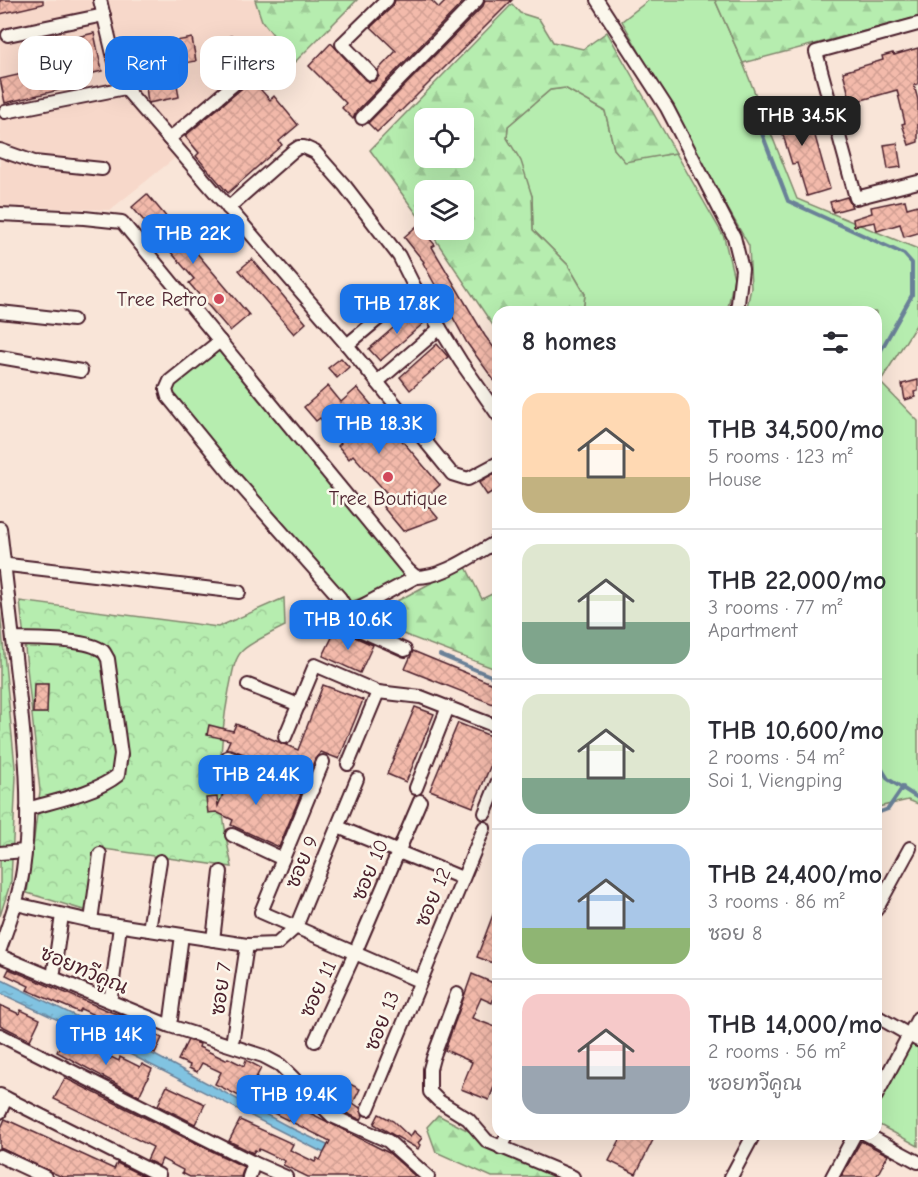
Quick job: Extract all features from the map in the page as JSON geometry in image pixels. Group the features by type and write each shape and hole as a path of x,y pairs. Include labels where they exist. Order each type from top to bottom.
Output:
{"street":[{"path":"100,0 109,36"},
{"path":"371,74 342,44 387,0"},
{"path":"362,118 477,0"},
{"path":"597,0 668,108 734,237 742,269 738,306"},
{"path":"8,35 104,15"},
{"path":"918,24 816,52 856,198 918,182"},
{"path":"5,112 115,90"},
{"path":"127,90 347,345 452,474 468,479 492,466"},
{"path":"169,139 227,90"},
{"path":"228,208 299,147 309,148 315,152 339,178 399,256 415,288 492,406"},
{"path":"0,150 34,162 102,169"},
{"path":"0,214 122,222 416,577"},
{"path":"347,345 415,288"},
{"path":"0,312 73,320"},
{"path":"377,382 440,328"},
{"path":"220,340 170,381 166,390 168,397 234,478 340,598 349,613"},
{"path":"0,357 81,371"},
{"path":"0,528 5,623 13,639 27,780 25,851 16,904 0,949"},
{"path":"405,650 344,623 349,613 416,577 428,577 442,571 492,544"},
{"path":"2,565 239,592"},
{"path":"13,639 63,641 91,646 103,651 108,659 121,754 118,775 112,780 99,787 27,810"},
{"path":"285,737 315,665 378,692 421,697 492,725"},
{"path":"248,685 299,705"},
{"path":"348,764 378,692"},
{"path":"416,788 448,707"},
{"path":"228,757 312,790"},
{"path":"323,762 261,912 419,981"},
{"name":"ซอย 9","path":"296,927 357,778"},
{"path":"485,813 492,796"},
{"name":"ซอย 10","path":"356,953 420,801"},
{"path":"338,827 462,878"},
{"name":"ซอย 12","path":"419,981 484,828"},
{"path":"232,836 283,859"},
{"path":"882,899 910,848"},
{"path":"0,853 25,851"},
{"path":"91,921 100,854"},
{"path":"149,930 160,861"},
{"path":"213,940 221,872"},
{"path":"16,904 91,921 247,945 277,944 296,927"},
{"path":"54,971 63,915"},
{"path":"111,996 120,926"},
{"path":"171,1019 182,935"},
{"name":"ซอย 7","path":"234,1038 247,945"},
{"name":"ซอย 11","path":"315,1041 356,953"},
{"name":"ซอยทวีคูณ","path":"0,956 170,1026 263,1056 280,1065 332,1116 388,1141 428,1177"},
{"name":"ซอย 13","path":"368,1108 419,981"},
{"path":"457,994 433,1058 430,1069 430,1092 439,1101 468,1119 487,1141 573,1177"},
{"path":"882,1086 913,1037 918,1018"},
{"path":"882,1019 913,1037"},
{"path":"0,1035 286,1177"},
{"path":"0,1112 3,1097 159,1175 158,1177"},
{"path":"501,1148 505,1140"},
{"path":"731,1177 751,1140"},
{"path":"832,1177 852,1140"},
{"path":"877,1140 918,1162"},
{"path":"0,1156 45,1177"},
{"path":"249,1177 254,1163"}],"shaded area":[{"path":"0,0 255,0 262,21 274,36 200,36 200,90 260,90 110,210 0,206"}],"green space":[{"path":"255,0 357,0 296,61 296,36 274,36 262,21"},
{"path":"649,0 715,0 743,63 797,199 918,249 918,322 882,379 882,306 747,306 751,288 749,246 622,21"},
{"path":"715,0 918,0 918,17 743,63"},
{"path":"512,4 520,13 539,19 553,42 583,49 607,32 676,153 625,162 614,149 605,111 565,88 550,90 508,126 507,138 521,161 532,196 533,230 568,265 585,294 584,306 492,306 492,324 436,240 474,240 474,180 414,180 414,210 370,150"},
{"path":"565,88 605,111 614,149 625,161 676,153 724,237 734,278 728,306 584,306 585,294 568,265 533,230 532,196 507,137 508,126 550,90"},
{"path":"218,348 406,576 401,584 350,602 171,394 173,383"},
{"path":"882,384 918,421 918,804 908,800 882,806"},
{"path":"465,565 482,599 492,594 492,668 363,619"},
{"path":"284,598 285,626 242,651 235,664 229,690 222,736 221,779 224,822 232,867 97,848 87,911 27,893 40,791 20,601 218,627","holes":["35,684 48,684 47,713 33,713"]},
{"path":"0,612 16,777 11,881 0,916"},
{"path":"911,1044 918,1048 918,1146 882,1126 882,1099"},
{"path":"438,1115 557,1177 492,1177 436,1152 427,1127"}],"water":[{"path":"0,979 147,1051 293,1129 395,1177 375,1177 110,1044 0,993"}],"building":[{"path":"0,0 43,0 43,4 0,14"},
{"path":"395,0 431,0 439,8 447,0 465,0 356,112 353,119 342,108 346,103 309,66 331,43 365,80 369,82 376,80 379,76 378,70 396,51 371,27 393,6"},
{"path":"485,0 512,0 377,132 368,123 483,6"},
{"path":"94,33 102,71 93,73 93,36 81,36"},
{"path":"192,38 196,61 188,62 188,39"},
{"path":"918,48 918,84 914,85 918,100 918,142 909,145 902,124 905,123 897,90 851,103 843,72 883,60 882,56"},
{"path":"18,75 18,90 59,90 5,103 0,79"},
{"path":"146,90 178,90 179,97 148,103"},
{"path":"240,90 261,90 270,100 274,96 298,125 279,141 282,145 228,193 196,156 199,153 185,136"},
{"path":"794,97 804,132 813,129 830,189 807,196 797,163 792,164 773,103"},
{"path":"897,143 901,167 888,169 884,145"},
{"path":"147,194 249,315 230,331 189,283 194,279 132,207"},
{"path":"847,197 852,207 833,212 830,202"},
{"path":"905,200 907,208 918,205 918,233 904,237 900,224 877,231 875,222 854,226 853,219 872,213 871,207"},
{"path":"414,228 414,240 431,240 435,245 432,247 492,345 492,378 467,343 424,262 404,237"},
{"path":"252,259 306,323 294,334 239,270"},
{"path":"415,309 425,322 380,361 369,349"},
{"path":"437,344 448,357 410,390 400,377"},
{"path":"341,358 349,367 337,378 328,368"},
{"path":"918,380 918,391 914,392 915,397 905,400 902,384"},
{"path":"328,386 341,402 357,388 440,485 423,500 438,518 403,531 383,507 392,499 353,455 349,459 338,446 341,443 320,418 316,421 304,407"},
{"path":"492,475 492,492 487,495 479,483"},
{"path":"337,627 373,645 360,673 323,656"},
{"path":"413,651 492,684 492,704 405,669"},
{"path":"34,684 48,684 47,713 33,713"},
{"path":"323,685 363,700 339,759 321,752 315,759 307,779 226,749 230,740 207,735 209,725 233,731 236,724 298,750"},
{"path":"415,707 434,714 406,782 387,774"},
{"path":"458,723 492,737 492,762 473,807 430,790"},
{"path":"234,768 301,794 279,847 231,825 233,820 216,812 208,813 206,798 217,797 218,806"},
{"path":"492,917 492,963 477,957"},
{"path":"9,969 125,1016 118,1029 106,1023 107,1021 81,1009 79,1012 27,990 29,986 6,975"},
{"path":"472,974 492,982 492,1003 481,998 472,1018 492,1026 492,1092 489,1100 461,1089 472,1062 445,1050"},
{"path":"0,1005 19,1014 21,1010 40,1019 30,1040 0,1025"},
{"path":"143,1029 162,1038 155,1053 136,1044"},
{"path":"66,1033 76,1038 75,1041 110,1059 111,1057 119,1061 120,1057 140,1067 142,1064 152,1069 139,1096 57,1052"},
{"path":"188,1040 200,1044 199,1047 226,1060 228,1058 244,1066 246,1060 261,1068 255,1080 300,1103 302,1099 309,1105 306,1111 389,1153 416,1177 308,1177 283,1165 285,1161 259,1149 253,1153 229,1141 240,1120 293,1144 290,1150 315,1162 317,1158 320,1160 330,1141 215,1084 221,1072 202,1063 197,1072 189,1068 190,1065 178,1060"},
{"path":"65,1078 244,1167 241,1177 190,1177 182,1173 183,1170 162,1159 159,1166 147,1160 153,1147 54,1099"},
{"path":"342,1080 360,1089 353,1103 360,1108 363,1116 361,1120 342,1111 315,1088 319,1082 335,1093"},
{"path":"167,1086 205,1104 195,1124 158,1105"},
{"path":"379,1114 393,1121 410,1137 414,1131 422,1138 418,1143 420,1145 418,1149 374,1124"},
{"path":"5,1119 114,1169 117,1163 145,1177 62,1177 0,1148 0,1130"},
{"path":"620,1140 653,1140 636,1174 609,1161"},
{"path":"861,1141 888,1155 876,1177 841,1177"}],"waterway":[{"path":"761,131 788,201 904,254 912,263 912,295 882,348"},
{"path":"440,655 492,677"},
{"path":"882,770 888,779 918,798"},
{"path":"882,811 888,809 903,787"}],"place":[{"name":"Tree Retro","path":"219,299"},
{"name":"Tree Boutique","path":"388,477"}]}
